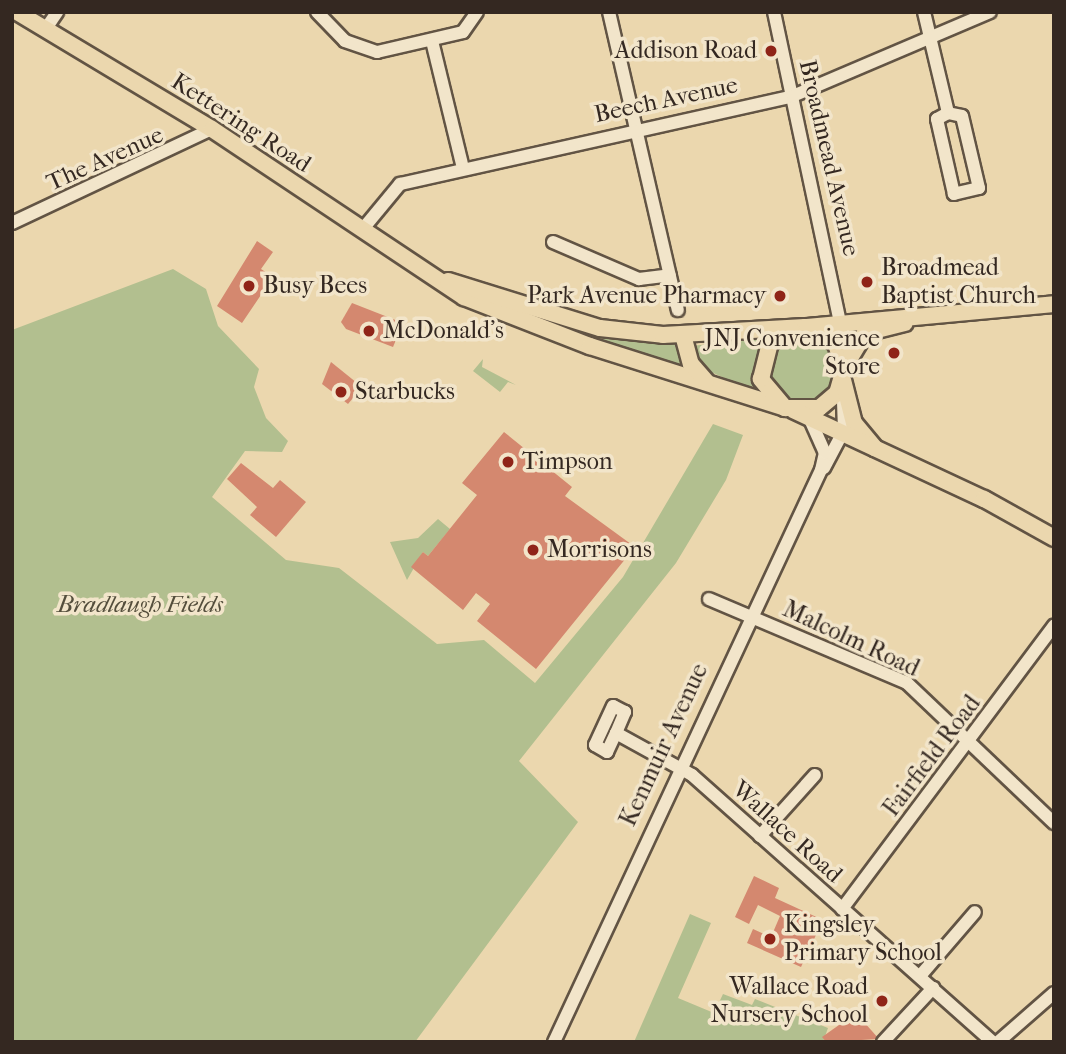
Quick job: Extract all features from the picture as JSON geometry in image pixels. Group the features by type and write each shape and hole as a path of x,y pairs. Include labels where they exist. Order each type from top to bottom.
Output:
{"main road":[{"name":"Kettering Road","path":"16,12 212,129 362,230 437,278 499,313 789,409 841,436 984,499 1054,538"},
{"name":"Kettering Road","path":"437,278 600,328 683,335 798,328 844,321 933,314"},
{"path":"844,375 836,344 798,328 770,343 760,366 765,388 789,409 828,402 844,375 864,333 933,314 1054,304"},
{"path":"683,335 691,364 711,384"},
{"name":"Kettering Road","path":"844,375 854,423 882,454"}],"street":[{"path":"46,30 57,12"},
{"path":"319,13 345,41 365,51 432,41 470,29 477,12"},
{"path":"609,12 678,310"},
{"name":"Broadmead Avenue","path":"774,12 844,321 844,375"},
{"path":"924,12 948,113"},
{"name":"Beech Avenue","path":"362,230 400,184 636,126 793,96 990,12"},
{"path":"432,41 463,168"},
{"path":"948,113 962,116 979,188 954,194 937,119 948,113"},
{"name":"The Avenue","path":"12,223 212,129"},
{"path":"553,242 639,279 670,275"},
{"name":"Kenmuir Avenue","path":"554,1042 748,616 821,470 841,436 844,375"},
{"path":"811,422 825,453 821,470"},
{"name":"Malcolm Road","path":"709,599 907,683 1054,823"},
{"name":"Fairfield Road","path":"842,909 970,742 1054,626"},
{"name":"Wallace Road","path":"616,733 678,765 995,1042"},
{"path":"760,836 815,775"},
{"path":"920,976 975,912"},
{"path":"883,1042 933,988"},
{"path":"995,1042 1054,993"}],"green space":[{"name":"Bradlaugh Fields","path":"173,269 206,289 218,326 259,369 254,387 266,418 288,441 282,452 245,451 212,497 286,560 339,568 437,644 484,640 535,683 623,577 713,424 743,435 726,480 676,563 519,761 578,822 415,1042 12,1042 12,330"},
{"path":"591,333 678,345 686,367 589,340"},
{"path":"795,337 809,337 821,342 830,351 835,370 833,383 826,394 809,403 795,403 783,398 774,389 769,377 769,363 774,351 783,342"},
{"path":"764,339 754,365 755,392 700,367 690,346"},
{"path":"483,359 482,367 516,385 508,382 500,392 473,371"},
{"path":"438,519 450,529 428,556 423,552 407,580 390,542 418,538"},
{"path":"690,914 711,923 678,998 714,1013 723,994 752,1005 755,999 828,1028 823,1042 634,1042"}],"building":[{"name":"Busy Bees","path":"257,241 273,252 261,269 273,277 242,323 217,306"},
{"path":"352,303 403,323 393,347 346,329 341,322"},
{"path":"331,362 362,387 348,404 322,384"},
{"name":"Morrisons","path":"504,432 572,487 565,496 635,547 536,669 477,621 490,604 476,593 463,610 411,567 423,552 428,556 477,495 462,483"},
{"path":"241,463 273,488 280,480 306,502 276,537 250,515 257,507 227,479"},
{"path":"754,876 779,888 775,898 823,920 801,967 747,943 753,929 771,937 780,916 758,905 749,924 735,917"},
{"path":"856,1013 879,1039 826,1042 822,1037"}],"place":[{"name":"Addison Road","path":"771,51"},
{"name":"Broadmead Baptist Church","path":"867,282"},
{"name":"Busy Bees","path":"249,286"},
{"name":"Park Avenue Pharmacy","path":"780,296"},
{"name":"McDonald's","path":"369,331"},
{"name":"JNJ Convenience Store","path":"894,353"},
{"name":"Starbucks","path":"341,392"},
{"name":"Timpson","path":"508,462"},
{"name":"Morrisons","path":"533,550"},
{"name":"Kingsley Primary School","path":"770,939"},
{"name":"Wallace Road Nursery School","path":"882,1001"}]}
